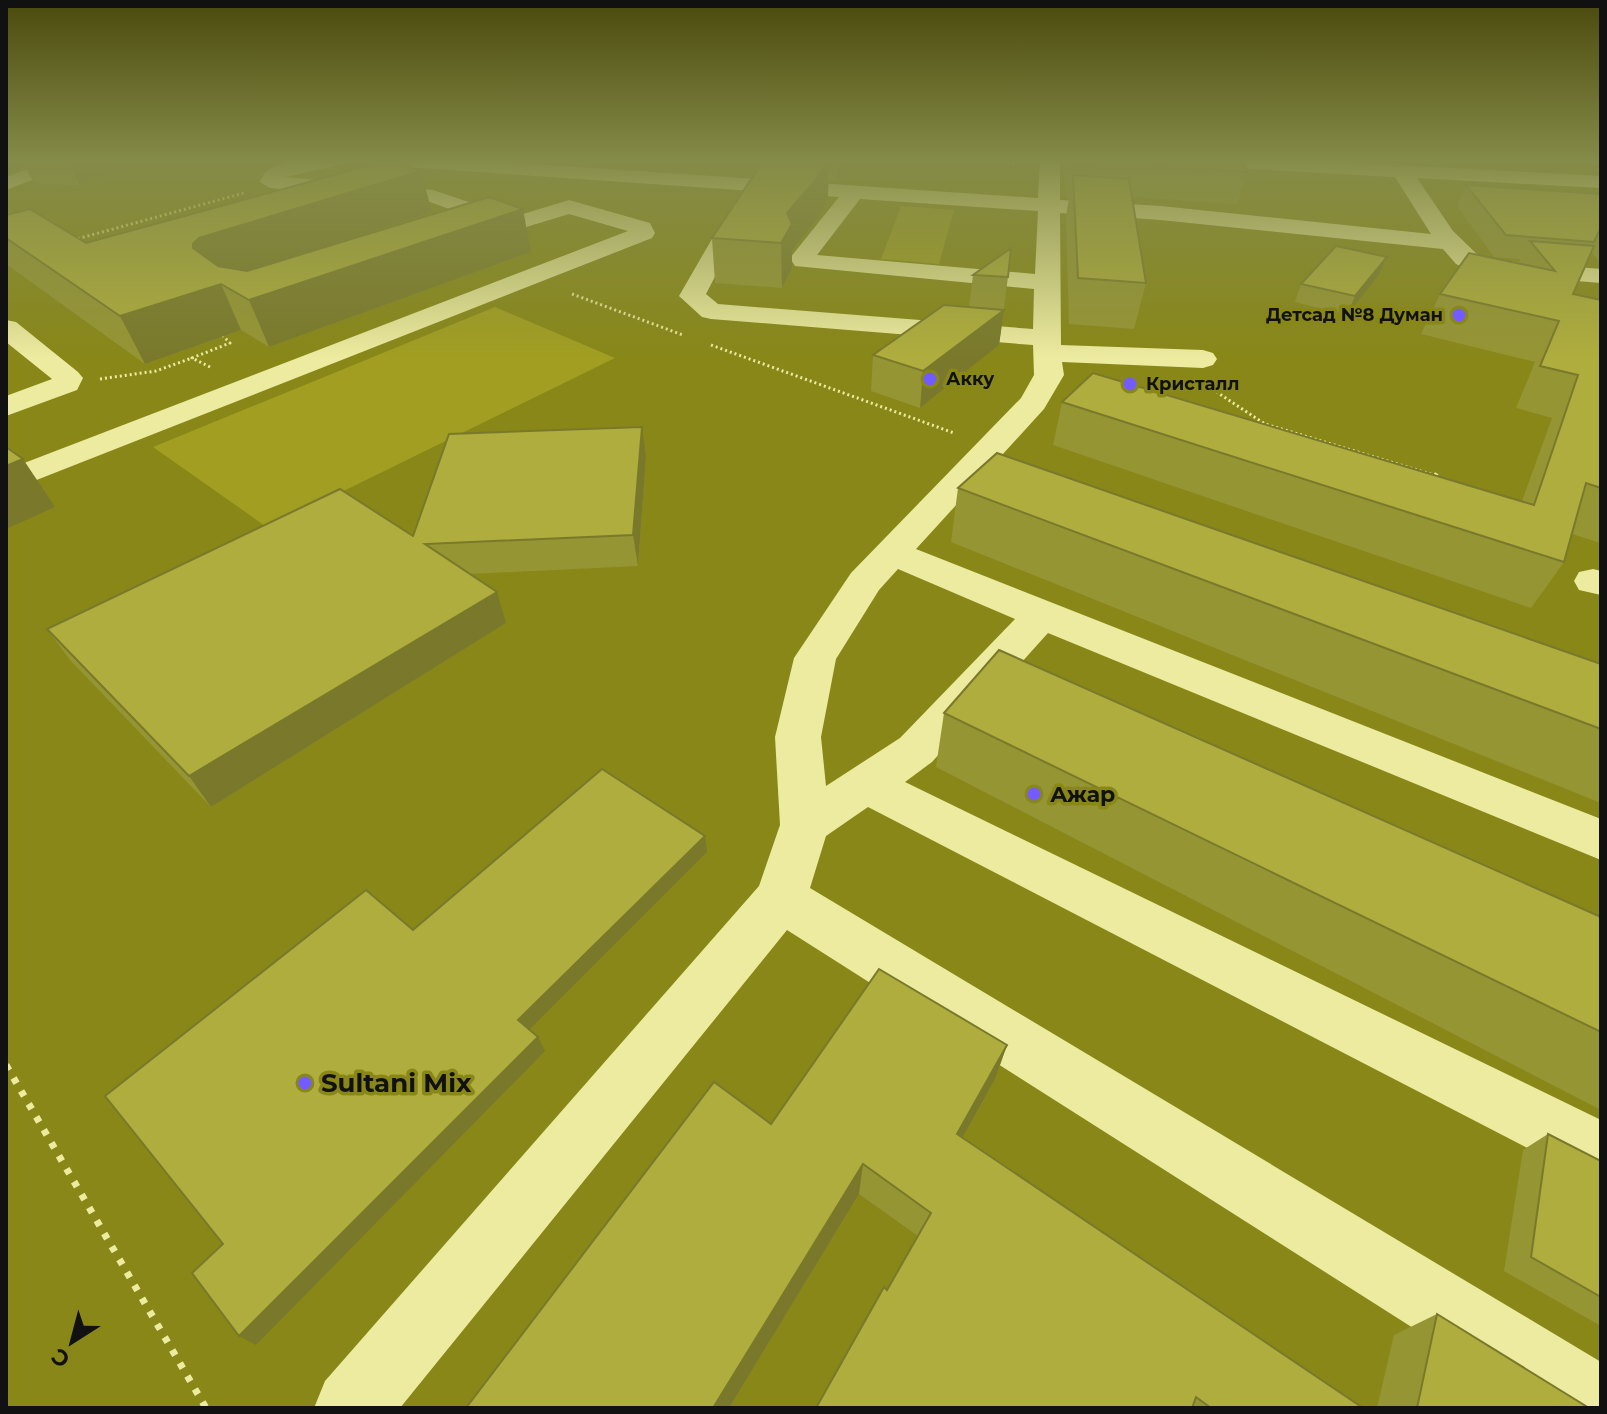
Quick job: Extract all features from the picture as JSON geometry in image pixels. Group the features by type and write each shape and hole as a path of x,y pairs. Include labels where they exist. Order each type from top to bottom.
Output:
{"street":[{"path":"439,248 505,226"},
{"path":"6,482 644,233 642,228 635,226"},
{"path":"827,226 802,258 804,261 1048,283"},
{"path":"352,1408 781,898 805,825 798,737 815,658 865,582 997,456 1049,375 1049,226"},
{"path":"1287,226 1451,243"},
{"path":"1440,226 1466,260 1476,266 1601,276"},
{"path":"727,232 692,296 711,311 1164,358 1203,359"},
{"path":"6,328 68,378 67,384 6,407"},
{"path":"892,553 1601,840"},
{"path":"805,825 916,750 1042,615"},
{"path":"866,784 1601,1154"},
{"path":"781,898 1601,1404"}],"path":[{"path":"74,240 125,226"},
{"path":"530,279 695,339"},
{"path":"67,384 156,371 230,343 218,330"},
{"path":"710,344 997,456"},
{"path":"192,358 250,388"},
{"path":"1164,358 1265,424"},
{"path":"1249,422 1429,471 1442,479"},
{"path":"6,1065 206,1408"}],"shaded area":[{"path":"893,226 950,226 939,264 881,259"},
{"path":"495,307 615,358 268,528 153,447"}],"building":[{"path":"6,226 58,226 86,243 148,226 239,226 199,238 193,248 218,266 247,271 394,226 472,226 249,300 221,284 120,316 6,238"},
{"path":"720,226 791,226 781,243 712,238"},
{"path":"1075,226 1137,226 1146,283 1078,278"},
{"path":"1499,226 1601,226 1594,242 1506,235"},
{"path":"1530,241 1594,246 1573,294 1601,300 1601,488 1586,483 1564,562 1062,402 1093,373 1534,505 1578,375 1540,366 1559,321 1440,294 1469,253 1555,271"},
{"path":"1336,246 1387,257 1355,296 1301,284"},
{"path":"1011,248 1008,277 973,275"},
{"path":"944,305 1004,310 923,371 873,355"},
{"path":"642,427 633,535 425,544 497,592 189,776 47,629 340,489 413,536 449,434"},
{"path":"6,447 23,459 6,466"},
{"path":"997,453 1601,664 1601,729 958,488"},
{"path":"999,650 1601,917 1601,1032 944,713"},
{"path":"602,769 705,836 518,1020 538,1037 239,1336 192,1273 223,1244 105,1096 366,890 413,930"},
{"path":"879,969 1007,1045 957,1134 1363,1408 1211,1408 1196,1397 1192,1408 816,1408 884,1287 887,1290 931,1213 863,1164 713,1408 466,1408 714,1082 771,1124"},
{"path":"1548,1134 1601,1161 1601,1297 1531,1257"},
{"path":"1437,1314 1589,1408 1417,1408"}],"place":[{"name":"Детсад №8 Думан","path":"1459,315"},
{"name":"Акку","path":"930,379"},
{"name":"Кристалл","path":"1130,384"},
{"name":"Ажар","path":"1034,794"},
{"name":"Sultani Mix","path":"305,1083"}]}
